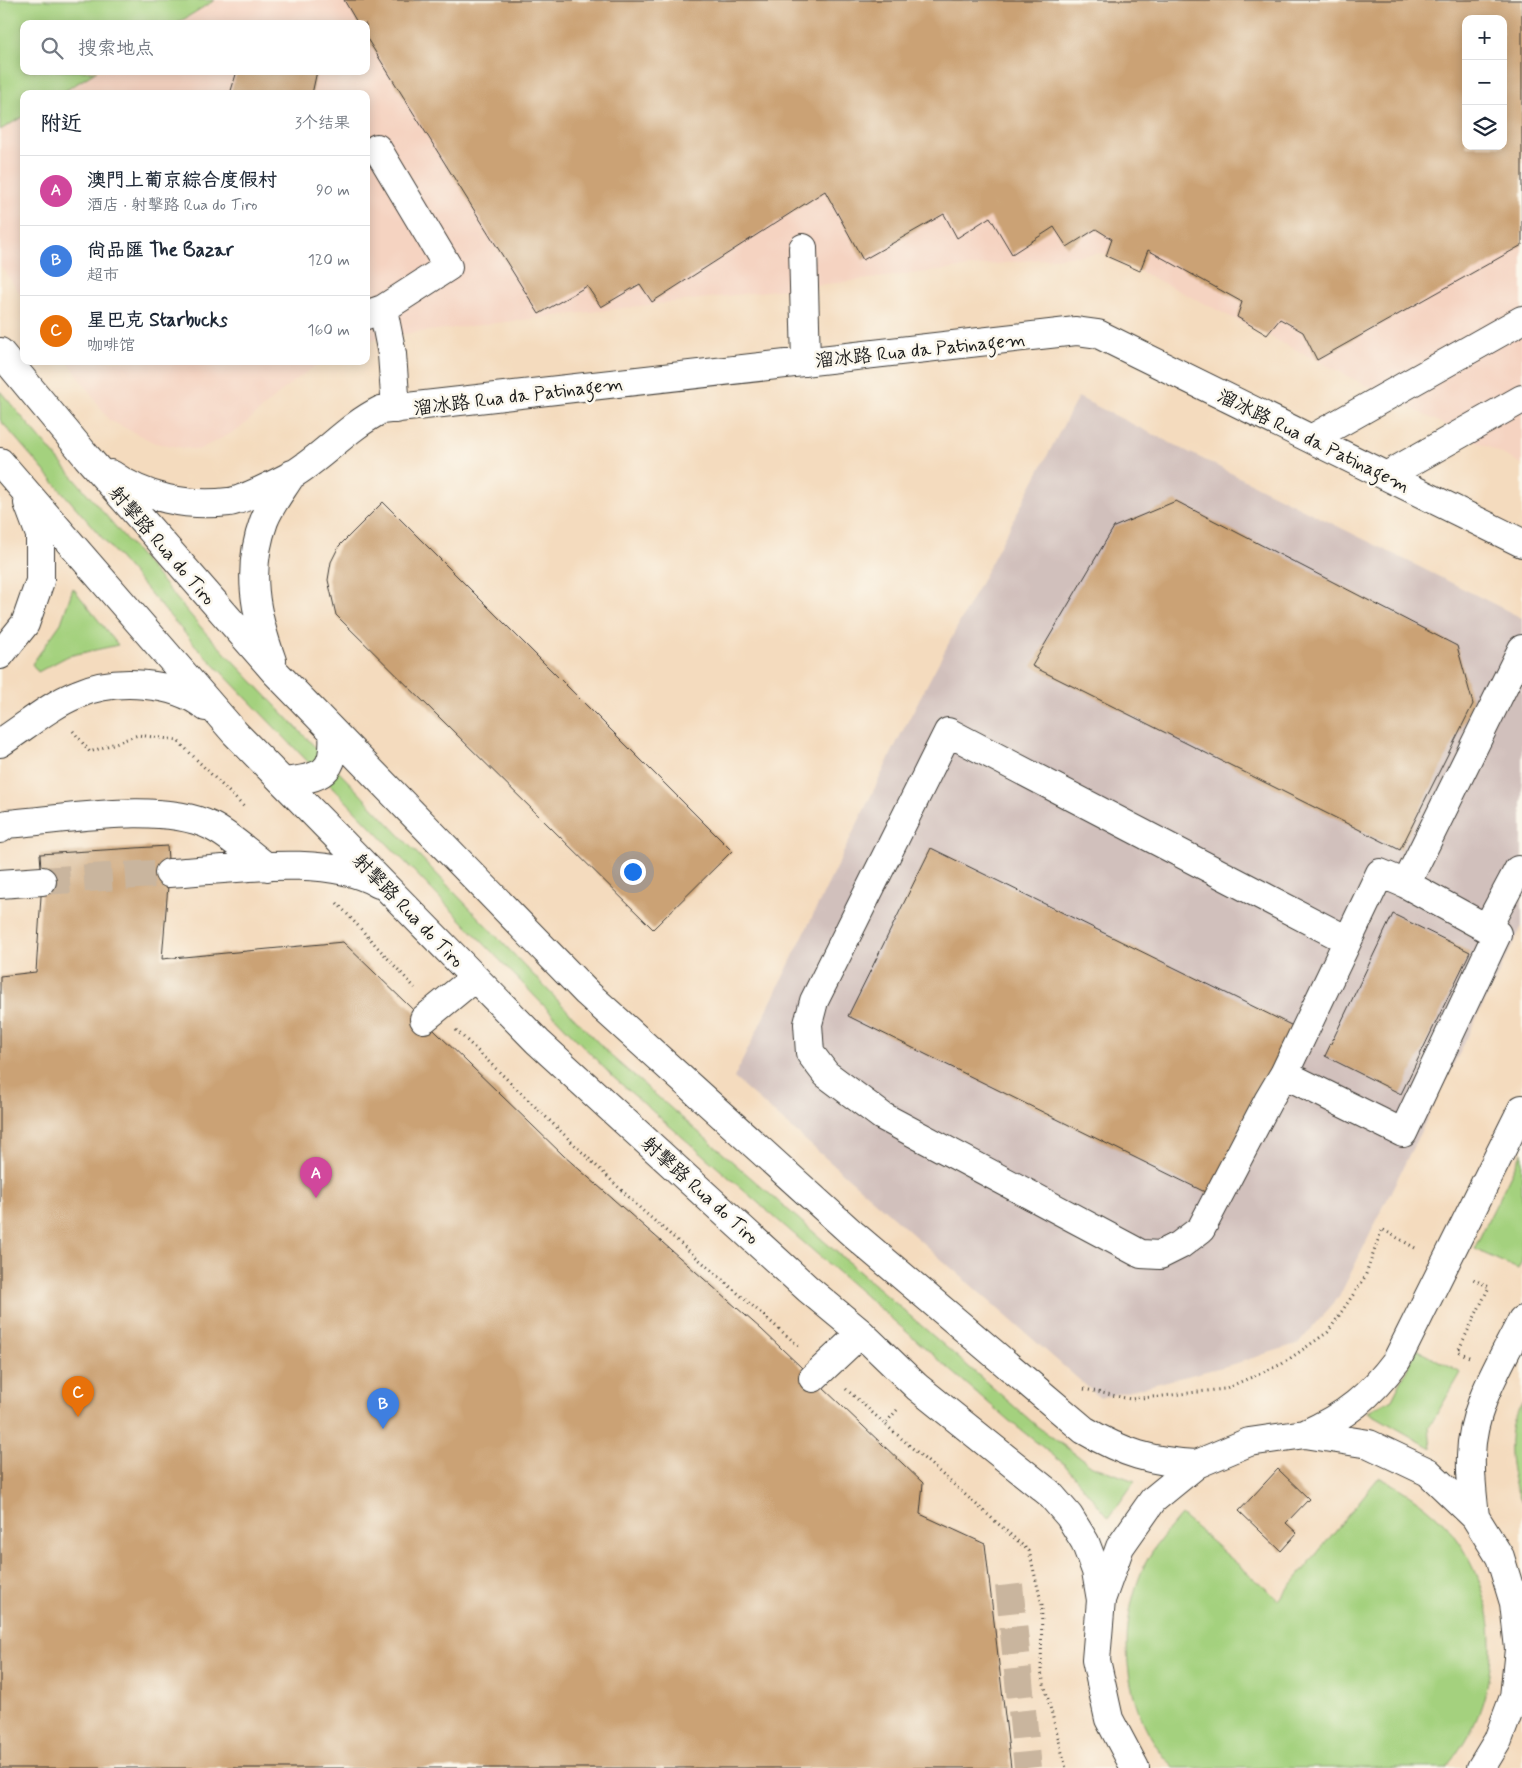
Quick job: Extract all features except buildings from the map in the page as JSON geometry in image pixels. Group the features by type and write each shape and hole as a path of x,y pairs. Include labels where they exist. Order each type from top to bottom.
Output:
{"street":[{"path":"377,148 448,267 375,312 392,354 396,409"},
{"path":"803,248 806,362"},
{"path":"1312,439 1522,320"},
{"name":"溜冰路 Rua da Patinagem","path":"87,457 130,487 179,503 231,502 292,474 361,420 381,410 1076,331 1098,334 1522,543"},
{"name":"射擊路 Rua do Tiro","path":"0,352 87,457 276,674 587,993 854,1235 1084,1430 1110,1445 1138,1456 1168,1463 1197,1464"},
{"path":"1386,476 1516,409"},
{"name":"射擊路 Rua do Tiro","path":"0,462 24,492 235,733 545,1049 801,1282 861,1333 917,1387 1049,1493 1069,1516 1085,1542 1096,1571 1101,1600"},
{"name":"溜冰路 Rua da Patinagem","path":"276,674 259,624 253,572 264,520 292,474"},
{"path":"0,656 25,624 40,581 40,535 24,492"},
{"path":"1406,884 1516,678 1522,650"},
{"path":"0,743 78,694 119,684 161,686 200,702 235,733"},
{"path":"284,782 307,780 324,772 334,752 333,732"},
{"path":"1284,1074 1403,1134 1497,934 1406,884 1380,874 1284,1074 1201,1229 1180,1245 1160,1255 1140,1254 882,1116 826,1074 810,1053 808,1024 814,1001 948,732 1348,940"},
{"path":"0,829 7,824 128,814 179,816 212,827 267,867"},
{"path":"169,873 303,865 349,872 370,878 391,891"},
{"path":"1487,928 1518,870 1522,872"},
{"path":"0,884 42,881"},
{"path":"429,1014 474,978"},
{"path":"1135,1768 1109,1719 1096,1660 1101,1600 1120,1547 1153,1500 1197,1464 1249,1442 1305,1434 1332,1422 1357,1404 1379,1384 1397,1360 1522,1109"},
{"path":"1475,1517 1471,1454 1475,1424 1484,1395 1522,1320"},
{"path":"818,1373 861,1333"},
{"path":"1305,1434 1369,1444 1428,1472 1475,1517 1500,1557 1514,1603 1519,1649 1518,1705 1481,1768"}],"path":[{"path":"53,708 90,752 138,735 177,740 247,810"},
{"path":"336,901 429,1014 818,1373 885,1424 1029,1551 1042,1605 1041,1672 1066,1768"},
{"path":"1080,1388 1130,1399 1224,1389 1282,1364 1328,1332 1365,1277 1382,1229 1444,1265 1489,1287 1458,1351 1497,1370"},
{"path":"885,1424 917,1387"}],"shaded area":[{"path":"0,0 1522,0 1522,464 1104,253 1021,261 386,336 370,341 370,90 20,90 20,293 0,265"},
{"path":"71,365 316,365 290,384 238,430 198,450 155,443 109,420"},
{"path":"1078,397 1522,618 1522,926 1339,1297 1299,1343 1234,1364 1100,1398 734,1078 899,738"}],"green space":[{"path":"0,0 215,0 182,20 20,20 20,75 91,75 66,90 20,90 20,118 0,130"},
{"path":"0,391 205,632 612,1057 1038,1427 1092,1466 1135,1481 1109,1518 1064,1464 1007,1419 612,1076 195,645 0,420"},
{"path":"73,588 118,645 68,656 38,672 32,664 61,623"},
{"path":"1522,1152 1522,1261 1518,1269 1474,1249"},
{"path":"1417,1349 1461,1373 1429,1427 1431,1448 1368,1412 1392,1399"},
{"path":"1522,1404 1522,1502 1512,1473 1510,1440 1513,1421"},
{"path":"1379,1477 1418,1501 1444,1523 1470,1559 1482,1589 1489,1620 1491,1651 1488,1683 1479,1713 1465,1742 1446,1768 1174,1768 1157,1746 1144,1723 1134,1697 1127,1643 1129,1616 1135,1590 1145,1564 1166,1532 1181,1515 1279,1600"}],"tunnel":[{"path":"42,881 169,873"},
{"path":"1009,1585 1028,1768"}],"place":[{"name":"澳門上葡京綜合度假村","path":"316,1198"},
{"name":"星巴克 Starbucks","path":"78,1417"},
{"name":"尚品匯 The Bazar","path":"383,1429"}]}
